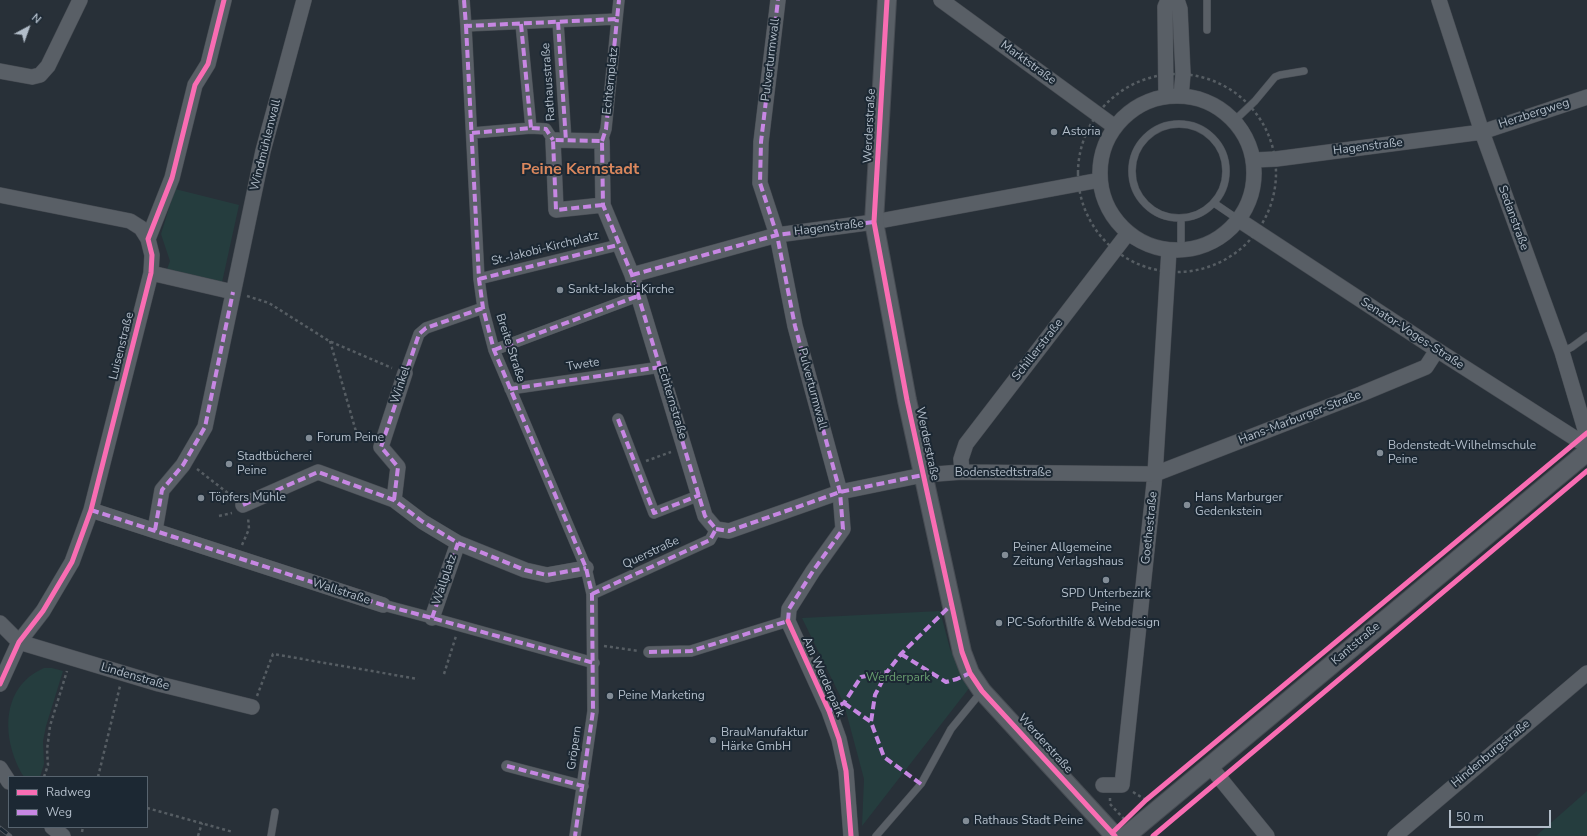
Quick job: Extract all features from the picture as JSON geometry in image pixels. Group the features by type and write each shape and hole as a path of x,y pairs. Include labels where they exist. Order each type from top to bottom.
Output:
{"street":[{"path":"0,71 32,77 40,75 48,66 80,0"},
{"path":"148,239 172,178 194,85 208,64 224,0"},
{"name":"Windmühlenwall","path":"155,530 162,490 183,465 205,427 263,151 304,0"},
{"name":"Breite Straße","path":"464,0 479,279 483,308 494,350 586,568 592,594 594,663"},
{"name":"Echternplatz","path":"619,0 606,129 602,141 602,205 632,275"},
{"name":"Pulverturmwall","path":"778,0 761,142 760,183 777,235 795,326 840,492 843,529 813,571 789,609 788,621"},
{"name":"Werderstraße","path":"887,0 874,222 907,400 962,652 970,673 982,691 1115,836"},
{"name":"Marktstraße","path":"940,0 1115,127"},
{"path":"1166,96 1165,7 1168,0"},
{"path":"1177,0 1180,9 1183,74 1181,96"},
{"name":"Sedanstraße","path":"1439,0 1482,132 1562,352 1587,436"},
{"path":"466,26 617,19"},
{"name":"Rathausstraße","path":"558,22 560,140"},
{"path":"521,24 531,128"},
{"path":"1166,96 1181,96 1201,99 1219,108 1234,121 1243,132 1250,145 1254,160 1255,176 1253,191 1248,206 1230,230 1207,245 1194,249 1175,250 1155,247 1141,242 1128,233 1117,222 1109,210 1103,195 1100,180 1100,166 1108,139 1115,127 1125,116 1137,106 1151,100 1166,96"},
{"name":"Herzbergweg","path":"1482,132 1587,97"},
{"path":"472,133 531,128 546,129 560,140 602,141"},
{"name":"Hagenstraße","path":"1254,160 1482,132"},
{"path":"560,140 556,210 602,205"},
{"name":"Hagenstraße","path":"632,275 777,235 874,222 1100,180"},
{"path":"0,195 130,221 141,228 148,239"},
{"name":"Senator-Voges-Straße","path":"1239,220 1587,446"},
{"name":"Schillerstraße","path":"962,472 961,459 966,444 1128,233"},
{"name":"Luisenstraße","path":"0,684 19,642 43,611 72,562 91,510 151,273 152,255 148,239"},
{"name":"St.-Jakobi-Kirchplatz","path":"479,279 618,244"},
{"name":"Goethestraße","path":"1107,785 1122,785 1155,474 1168,273 1175,250"},
{"path":"151,273 233,292"},
{"name":"Echternstraße","path":"632,275 700,495 705,516 716,529"},
{"path":"494,350 638,296"},
{"name":"Winkel","path":"381,447 418,334 426,328 483,308"},
{"name":"Hans-Marburger-Straße","path":"1155,474 1361,394 1426,367 1437,350"},
{"name":"Twete","path":"510,389 660,367"},
{"path":"618,419 654,513 700,495"},
{"path":"381,447 398,467 394,500"},
{"name":"Kantstraße","path":"1126,828 1210,766 1587,452"},
{"path":"241,511 318,472 394,500 423,522 458,543 525,570 547,575 586,568"},
{"name":"Bodenstedtstraße","path":"716,529 729,532 840,492 924,475 962,472 1155,474"},
{"name":"Wallstraße","path":"91,510 383,606 594,663"},
{"name":"Querstraße","path":"592,594 710,540 716,529"},
{"name":"Wallplatz","path":"432,618 458,543"},
{"path":"649,652 691,650 788,621"},
{"name":"Am Werderpark","path":"788,621 839,739 846,771 851,836"},
{"path":"0,623 19,642"},
{"name":"Lindenstraße","path":"19,642 123,674 252,707"},
{"name":"Gröpern","path":"575,836 593,711 594,663"},
{"name":"Hindenburgstraße","path":"1396,836 1587,673"},
{"path":"507,766 583,786"},
{"path":"1210,766 1267,836"},
{"path":"0,768 8,780"},
{"path":"53,828 63,836"}],"lane":[{"path":"1207,0 1207,30"},
{"path":"1234,121 1250,106 1275,77 1304,71"},
{"path":"1173,124 1187,124 1201,129 1213,138 1221,149 1226,163 1226,177 1222,191 1214,203 1205,212 1193,217 1181,219 1166,217 1153,211 1142,202 1135,189 1131,175 1132,160 1138,147 1147,136 1159,128 1173,124"},
{"path":"1214,203 1239,220"},
{"path":"1175,250 1181,219"},
{"path":"1562,352 1587,336"},
{"path":"876,836 921,784 951,729 982,691"},
{"path":"271,836 275,812"}],"path":[{"path":"1166,74 1198,76 1213,80 1226,87 1250,106 1267,130 1276,158 1277,174 1272,205 1258,232 1237,253 1224,261 1197,271 1168,273 1140,266 1114,251 1090,222 1084,210 1078,185 1078,160 1081,148 1088,130 1097,114 1106,103 1128,87 1153,77 1166,74"},
{"path":"233,292 269,302 330,341 405,373"},
{"path":"330,341 357,435 381,447"},
{"path":"636,465 685,446"},
{"path":"197,469 241,511 248,529"},
{"path":"219,516 241,511"},
{"path":"444,674 460,626"},
{"path":"593,645 649,652"},
{"path":"252,707 273,654 418,679"},
{"path":"44,776 48,765 47,750 50,726 71,658"},
{"path":"98,776 123,674"},
{"path":"1107,785 1110,804 1126,828"},
{"path":"148,808 233,832"},
{"path":"198,836 202,823"},
{"path":"82,832 83,828"}],"green space":[{"path":"175,189 239,205 221,287 166,272 170,261 161,234"},
{"name":"Werderpark","path":"940,611 950,649 970,687 862,826 864,779 844,704 802,618"},
{"path":"44,668 52,668 63,671 46,726 43,741 44,764 40,776 23,776 16,762 11,747 9,731 9,716 12,701 19,688 30,677"},
{"path":"1587,791 1587,836 1536,836"}],"railway":[{"path":"0,828 10,836"}],"marked path":[{"path":"464,0 466,26 617,19 619,0"},
{"path":"649,652 691,651 788,621 789,609 813,571 843,529 840,492 795,326 777,235 760,183 761,142 778,0"},
{"path":"602,141 606,129 617,19"},
{"path":"558,22 566,141"},
{"path":"521,24 531,128"},
{"path":"466,26 479,279 483,308 494,350 586,568 592,594 593,711 575,836"},
{"path":"472,133 531,128 546,129 553,140"},
{"path":"603,205 556,210 553,140 602,141 603,205 632,275 705,516 716,529"},
{"path":"632,275 777,235 874,222"},
{"path":"479,279 618,245"},
{"path":"155,530 162,490 183,465 205,427 233,292"},
{"path":"494,350 638,296"},
{"path":"394,500 398,467 381,447 419,334 426,328 483,308"},
{"path":"510,389 661,367"},
{"path":"618,419 654,513 700,495"},
{"path":"243,505 318,472 394,500 423,522 458,543 525,570 547,575 586,568"},
{"path":"716,529 729,531 840,492 923,475"},
{"path":"91,510 383,605 594,663"},
{"path":"592,594 710,540 716,529"},
{"path":"432,618 458,543"},
{"path":"921,784 884,757 871,722 875,695 887,672 901,654 951,605"},
{"path":"901,654 946,682 970,673"},
{"path":"829,711 844,703 861,677 887,672"},
{"path":"844,703 871,722"},
{"path":"507,766 583,786"}],"cycle path":[{"path":"0,684 19,642 43,611 72,562 91,510 151,273 152,255 148,239 172,178 195,85 208,64 224,0"},
{"path":"887,0 874,222 907,400 962,652 970,673 982,691 1115,836"},
{"path":"1112,833 1146,800 1587,433"},
{"path":"1153,836 1587,471"},
{"path":"788,621 829,711 839,739 846,771 851,836"}],"place":[{"name":"Astoria","path":"1054,132"},
{"name":"Sankt-Jakobi-Kirche","path":"560,290"},
{"name":"Forum Peine","path":"309,438"},
{"name":"Bodenstedt-Wilhelmschule Peine","path":"1380,453"},
{"name":"Stadtbücherei Peine","path":"229,464"},
{"name":"Töpfers Mühle","path":"201,498"},
{"name":"Hans Marburger Gedenkstein","path":"1187,505"},
{"name":"Peiner Allgemeine Zeitung Verlagshaus","path":"1005,555"},
{"name":"SPD Unterbezirk Peine","path":"1106,580"},
{"name":"PC-Soforthilfe & Webdesign","path":"999,623"},
{"name":"Peine Marketing","path":"610,696"},
{"name":"BrauManufaktur Härke GmbH","path":"713,740"},
{"name":"Rathaus Stadt Peine","path":"966,821"}],"district":[{"name":"Peine Kernstadt","path":"580,170"}]}
